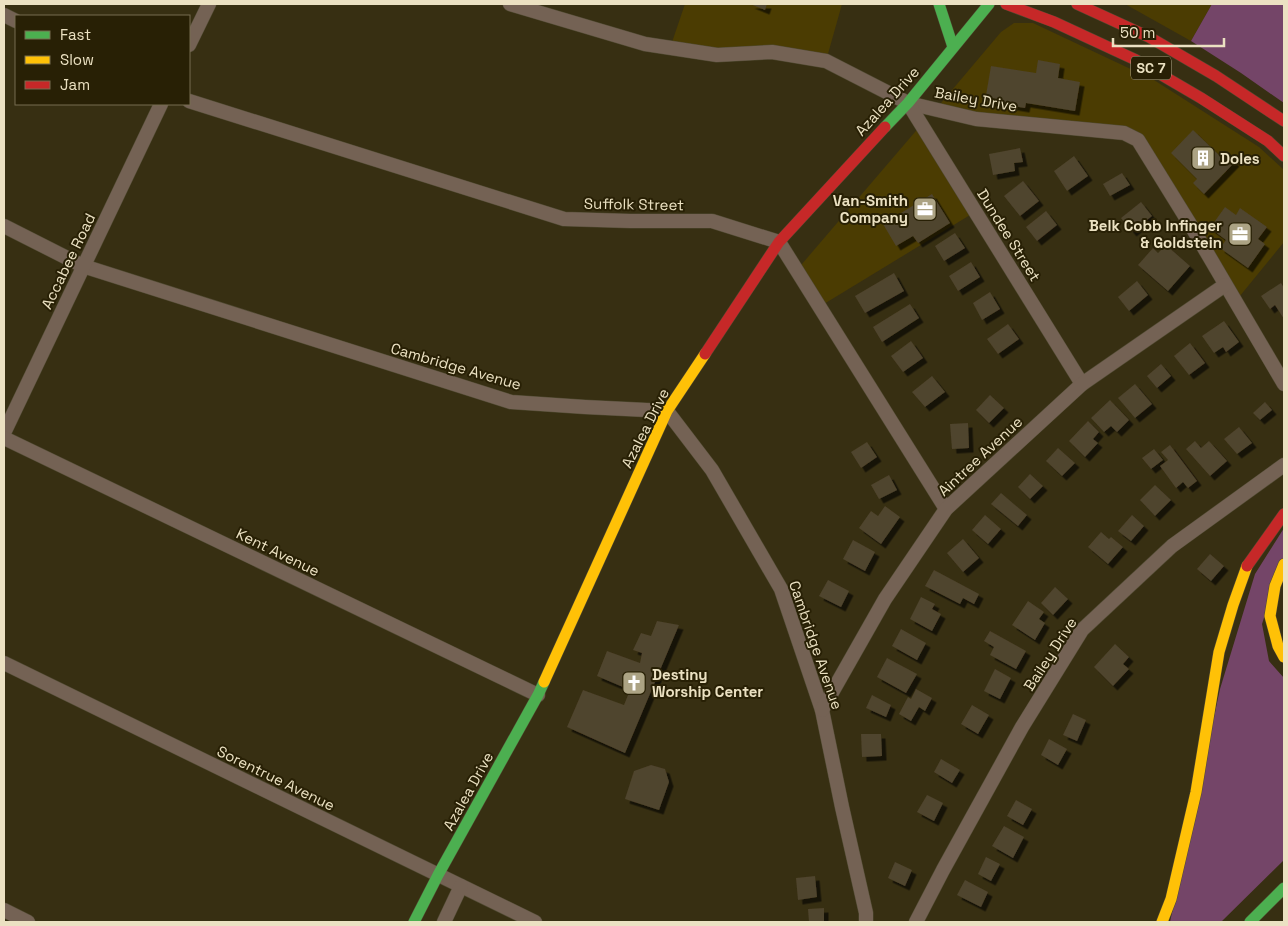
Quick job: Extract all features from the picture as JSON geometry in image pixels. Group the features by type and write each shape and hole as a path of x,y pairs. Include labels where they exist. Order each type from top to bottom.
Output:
{"main road":[{"path":"938,4 953,47"},
{"name":"Azalea Drive","path":"414,922 538,695 667,411 778,242 908,103 989,4"},
{"name":"SC 7","path":"1006,4 1054,22 1136,60 1209,103 1268,141 1284,156"},
{"name":"SC 7","path":"1077,4 1149,37 1216,76 1284,121"},
{"path":"1162,922 1170,899 1196,792 1219,652 1230,614 1248,564 1284,514"},
{"path":"1284,564 1275,586 1270,616 1278,646 1284,657"},
{"path":"1250,922 1284,888"}],"street":[{"path":"190,43 209,4"},
{"name":"Bailey Drive","path":"510,4 645,44 717,55 772,52 826,61 908,103 976,119 1124,133 1138,140 1284,384"},
{"name":"Suffolk Street","path":"190,101 564,219 630,221 712,220 778,242"},
{"name":"Dundee Street","path":"908,103 1082,384"},
{"name":"Accabee Road","path":"4,433 161,105"},
{"name":"Cambridge Avenue","path":"4,226 84,266 511,402 667,411 712,470 781,589 822,710 866,913 866,922"},
{"path":"778,242 946,509"},
{"name":"Aintree Avenue","path":"822,710 884,599 946,509 1082,384 1225,286"},
{"name":"Kent Avenue","path":"4,438 538,695"},
{"name":"Bailey Drive","path":"916,922 1022,727 1082,630 1172,546 1284,466"},
{"name":"Sorentrue Avenue","path":"4,664 535,922"},
{"path":"444,922 461,886"},
{"path":"4,910 28,922"}],"shaded area":[{"path":"685,4 842,4 826,61 670,48"},
{"path":"1125,4 1212,4 1191,41"},
{"path":"1212,4 1284,4 1284,103 1191,41"},
{"path":"1014,23 1033,23 1154,80 1259,147 1284,170 1284,242 1235,302 1138,140 936,109 1001,32"},
{"path":"921,125 975,212 819,307 796,271"},
{"path":"1284,528 1284,556 1262,624 1269,661 1284,678 1284,860 1221,922 1170,922 1220,689 1255,574"}],"building":[{"path":"750,4 767,4 765,10"},
{"path":"1038,60 1060,64 1058,78 1080,82 1075,111 1026,103 1025,108 985,101 991,66 1036,73"},
{"name":"Doles","path":"1193,130 1219,155 1222,152 1235,162 1204,194 1193,183 1197,179 1171,153"},
{"path":"1020,148 1023,162 1014,163 1015,171 993,175 989,154"},
{"path":"1074,156 1088,176 1067,191 1054,171"},
{"path":"1122,173 1130,185 1110,196 1103,184"},
{"path":"1023,181 1039,201 1020,216 1004,196"},
{"name":"Van-Smith Company","path":"932,194 950,223 918,243 913,236 896,246 883,224"},
{"path":"1141,202 1152,216 1132,232 1121,218"},
{"name":"Belk Cobb Infinger & Goldstein","path":"1225,207 1236,215 1240,208 1267,227 1258,239 1265,244 1248,268 1220,248 1226,240 1210,228"},
{"path":"1046,211 1057,225 1037,241 1026,227"},
{"path":"955,233 965,248 944,261 935,246"},
{"path":"1166,245 1190,266 1168,291 1138,265 1153,248 1158,253"},
{"path":"971,262 980,277 958,291 949,276"},
{"path":"894,273 904,291 865,313 855,296"},
{"path":"1137,281 1148,295 1129,311 1118,297"},
{"path":"1281,283 1284,288 1284,319 1275,305 1270,309 1261,296"},
{"path":"990,292 1000,309 982,320 973,303"},
{"path":"910,304 919,318 882,342 873,327"},
{"path":"1224,321 1239,342 1226,352 1223,347 1214,353 1202,336"},
{"path":"1008,324 1019,339 998,354 987,339"},
{"path":"911,341 923,358 903,372 891,356"},
{"path":"1190,343 1205,363 1189,375 1174,356"},
{"path":"1161,364 1171,376 1157,388 1147,376"},
{"path":"932,376 945,392 925,407 912,392"},
{"path":"1135,384 1152,404 1135,418 1118,398"},
{"path":"990,395 1004,408 989,423 976,410"},
{"path":"1110,400 1129,420 1117,432 1111,426 1104,432 1091,418"},
{"path":"1265,402 1272,410 1260,420 1253,413"},
{"path":"1088,421 1099,432 1093,439 1098,443 1085,457 1069,441"},
{"path":"968,423 969,448 952,449 950,424"},
{"path":"1239,427 1252,443 1237,454 1224,439"},
{"path":"1195,441 1201,448 1209,441 1227,461 1210,476 1186,449"},
{"path":"867,442 877,457 861,468 851,452"},
{"path":"1170,445 1197,481 1188,488 1183,482 1176,488 1160,466 1168,460 1161,452"},
{"path":"1058,448 1075,463 1062,476 1046,461"},
{"path":"1154,449 1163,460 1151,469 1142,458"},
{"path":"1030,474 1043,486 1030,499 1018,487"},
{"path":"889,475 897,490 879,499 871,485"},
{"path":"1155,485 1171,500 1155,516 1140,500"},
{"path":"1001,493 1027,515 1018,526 991,504"},
{"path":"885,506 900,517 881,544 859,528 871,511 878,516"},
{"path":"985,515 1001,529 988,544 972,530"},
{"path":"1132,515 1144,526 1131,541 1118,531"},
{"path":"1101,532 1109,539 1111,537 1123,547 1108,564 1088,547"},
{"path":"963,539 979,558 963,572 947,553"},
{"path":"853,540 875,552 865,571 843,559"},
{"path":"1210,554 1224,566 1211,581 1197,569"},
{"path":"934,570 979,594 974,604 963,598 960,604 925,586"},
{"path":"828,580 849,591 841,607 819,596"},
{"path":"1055,587 1068,599 1053,615 1041,603"},
{"path":"921,597 935,604 932,609 941,614 932,631 910,619"},
{"path":"1028,601 1044,612 1039,619 1045,623 1035,640 1012,625"},
{"name":"Destiny Worship Center","path":"657,621 679,625 625,753 567,727 583,690 624,705 630,690 597,676 607,651 640,663 642,653 633,650 641,633 651,636"},
{"path":"901,629 926,643 917,660 892,646"},
{"path":"990,631 1026,651 1016,669 990,655 994,647 984,641"},
{"path":"1115,644 1129,657 1123,664 1129,669 1113,686 1094,667"},
{"path":"887,658 917,674 906,693 877,677"},
{"path":"995,669 1011,678 1000,699 984,691"},
{"path":"916,689 932,698 925,711 919,707 911,721 899,714 908,697 911,699"},
{"path":"872,695 891,705 886,717 866,708"},
{"path":"972,705 989,715 978,734 961,724"},
{"path":"1073,714 1086,720 1077,741 1063,735"},
{"path":"861,734 881,734 882,756 862,757"},
{"path":"1049,739 1067,749 1058,765 1041,755"},
{"path":"941,759 960,770 952,783 934,772"},
{"path":"651,765 665,769 669,782 659,810 625,799 634,771"},
{"path":"927,795 943,803 934,821 917,812"},
{"path":"1016,800 1032,809 1023,825 1007,816"},
{"path":"1004,826 1024,837 1013,858 992,846"},
{"path":"986,857 1000,864 991,881 978,874"},
{"path":"895,862 912,870 905,886 888,878"},
{"path":"815,876 817,897 798,900 796,878"},
{"path":"965,880 988,892 981,907 957,895"},
{"path":"824,908 824,922 809,922 808,909"}],"traffic: fast":[{"path":"939,4 953,47"},
{"path":"885,127 908,103 989,4"},
{"path":"414,922 544,682"},
{"path":"1250,922 1284,888"}],"traffic: slow":[{"path":"544,682 667,411 705,354"},
{"path":"1284,564 1275,586 1270,616 1278,646 1284,657"},
{"path":"1162,922 1171,899 1196,792 1219,652 1247,566"}],"traffic: jam":[{"path":"1006,4 1054,22 1136,60 1201,98 1268,141 1284,156"},
{"path":"1077,4 1149,37 1216,76 1284,121"},
{"path":"705,354 779,242 885,127"},
{"path":"1247,566 1284,514"}],"place":[{"name":"Doles","path":"1203,158"},
{"name":"Van-Smith Company","path":"925,209"},
{"name":"Belk Cobb Infinger & Goldstein","path":"1240,234"},
{"name":"Destiny Worship Center","path":"634,683"}]}
